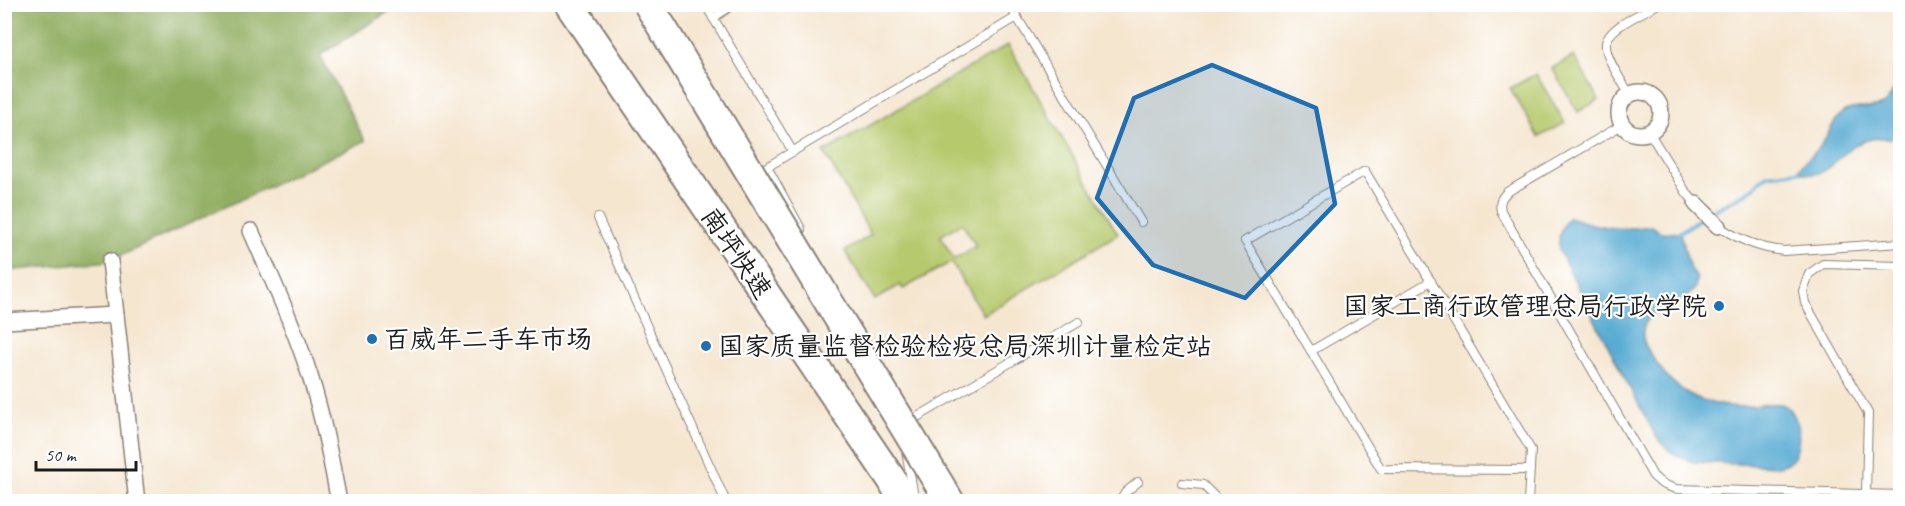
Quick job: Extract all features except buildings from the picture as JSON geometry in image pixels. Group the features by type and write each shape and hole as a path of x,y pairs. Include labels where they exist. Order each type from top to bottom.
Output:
{"highway":[{"name":"南坪快速","path":"569,4 904,501"},
{"name":"南坪快速","path":"648,4 950,501"}],"street":[{"path":"1641,91 1648,93 1659,102 1661,117 1649,132 1634,134 1619,120 1619,107 1622,99 1629,94 1641,91"},
{"path":"1696,204 1718,226"},
{"path":"251,231 295,334 310,377 339,501"},
{"path":"110,261 137,501"},
{"path":"4,321 116,315"}],"lane":[{"path":"656,4 878,382 900,427 914,501"},
{"path":"705,4 793,152"},
{"path":"713,18 734,4"},
{"path":"1009,4 1141,222"},
{"path":"1629,94 1608,55 1605,45 1607,36 1614,29 1658,4"},
{"path":"799,245 801,229 767,167 1017,17"},
{"path":"1622,125 1507,192 1500,205 1653,476 1662,484 1676,489 1900,495"},
{"path":"1649,132 1686,192 1696,204"},
{"path":"1528,501 1532,450 1365,171 1245,241 1381,469 1530,470"},
{"path":"598,218 726,501"},
{"path":"1718,226 1746,243 1784,251 1900,243"},
{"path":"1866,494 1868,413 1805,303 1803,291 1809,274 1823,264 1900,266"},
{"path":"1311,351 1431,281"},
{"path":"900,427 1079,322"},
{"path":"1119,501 1138,483"},
{"path":"1182,483 1203,485 1220,501"}],"highlighted area":[{"path":"1212,65 1316,108 1335,204 1245,298 1153,265 1097,198 1134,98"}],"green space":[{"path":"5,5 399,5 320,55 365,141 110,261 5,271"},
{"path":"1008,45 1118,234 983,315 951,262 903,289 900,285 875,300 845,251 871,235 824,152","holes":["962,223 976,246 954,259 940,236"]},
{"path":"1574,56 1599,100 1578,112 1552,68"},
{"path":"1536,74 1565,123 1539,137 1510,88"}],"water":[{"path":"1900,84 1900,142 1886,138 1873,138 1856,145 1821,172 1807,174 1798,171 1820,147 1843,112 1853,108 1874,108 1884,104"},
{"path":"1569,217 1610,228 1652,226 1661,232 1679,233 1690,269 1697,278 1695,286 1687,296 1649,317 1643,333 1646,346 1667,376 1688,393 1700,399 1726,406 1740,407 1774,403 1787,407 1796,419 1798,427 1797,450 1791,460 1779,466 1694,462 1679,457 1667,449 1656,436 1628,385 1559,250 1560,232"}],"waterway":[{"path":"1709,213 1748,192 1767,175 1798,171"},
{"path":"1679,233 1702,217"}],"place":[{"name":"国家工商行政管理总局行政学院","path":"1719,306"},
{"name":"百威年二手车市场","path":"372,339"},
{"name":"国家质量监督检验检疫总局深圳计量检定站","path":"706,346"}]}
